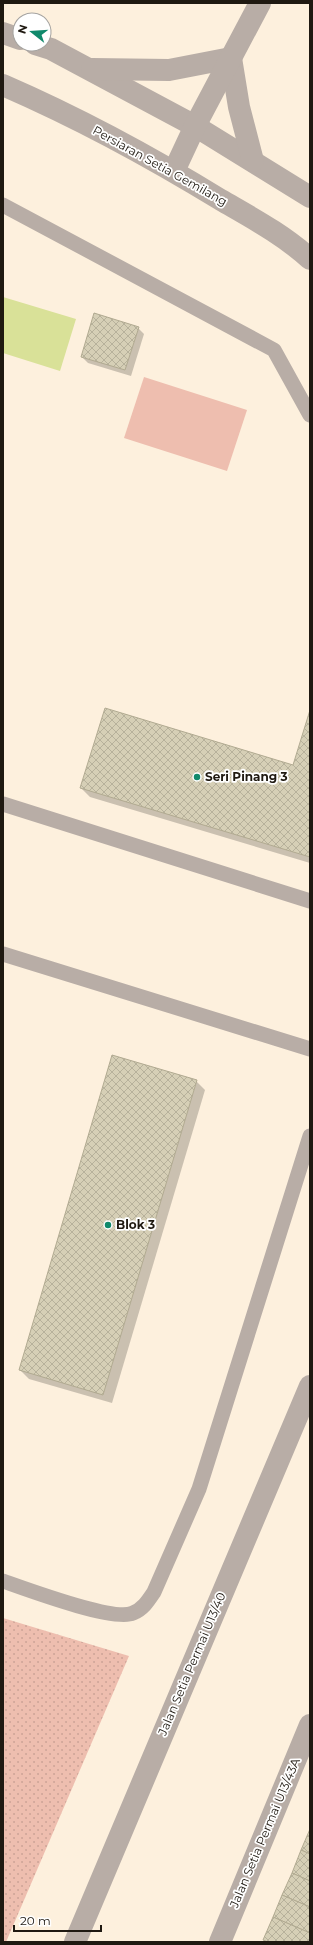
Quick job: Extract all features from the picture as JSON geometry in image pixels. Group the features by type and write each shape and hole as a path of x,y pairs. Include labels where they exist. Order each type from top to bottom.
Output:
{"street":[{"path":"174,171 195,126 260,3"},
{"path":"52,50 195,126 310,197"},
{"path":"88,69 169,70 231,58"},
{"path":"231,58 238,107 253,161"},
{"name":"Persiaran Setia Gemilang","path":"3,85 50,105 174,171 293,243 310,259"},
{"name":"Jalan Setia Permai U13/40","path":"75,1942 310,1386"},
{"name":"Jalan Setia Permai U13/43A","path":"220,1942 310,1725"}],"lane":[{"path":"3,205 274,350 310,415"},
{"path":"3,804 310,901"},
{"path":"3,954 310,1049"},
{"path":"3,1581 82,1606 120,1615 132,1614 145,1606 154,1592 199,1489 310,1136"}],"shaded area":[{"path":"3,297 76,319 60,371 3,353"},
{"path":"144,377 247,410 227,471 124,438"},
{"path":"3,1618 129,1656 6,1942 3,1942"}],"building":[{"path":"94,313 139,327 125,370 81,357"},
{"name":"Seri Pinang 3","path":"105,708 293,765 310,710 310,857 80,788"},
{"name":"Blok 3","path":"112,1055 197,1080 103,1395 19,1370"},
{"path":"310,1829 310,1854 301,1850"},
{"path":"301,1850 310,1854 310,1881 292,1873"},
{"path":"292,1873 310,1881 310,1907 282,1895"},
{"path":"282,1895 310,1907 310,1933 273,1917"},
{"path":"273,1917 310,1933 310,1942 268,1942 263,1940"}],"place":[{"name":"Seri Pinang 3","path":"197,777"},
{"name":"Blok 3","path":"108,1225"}]}
